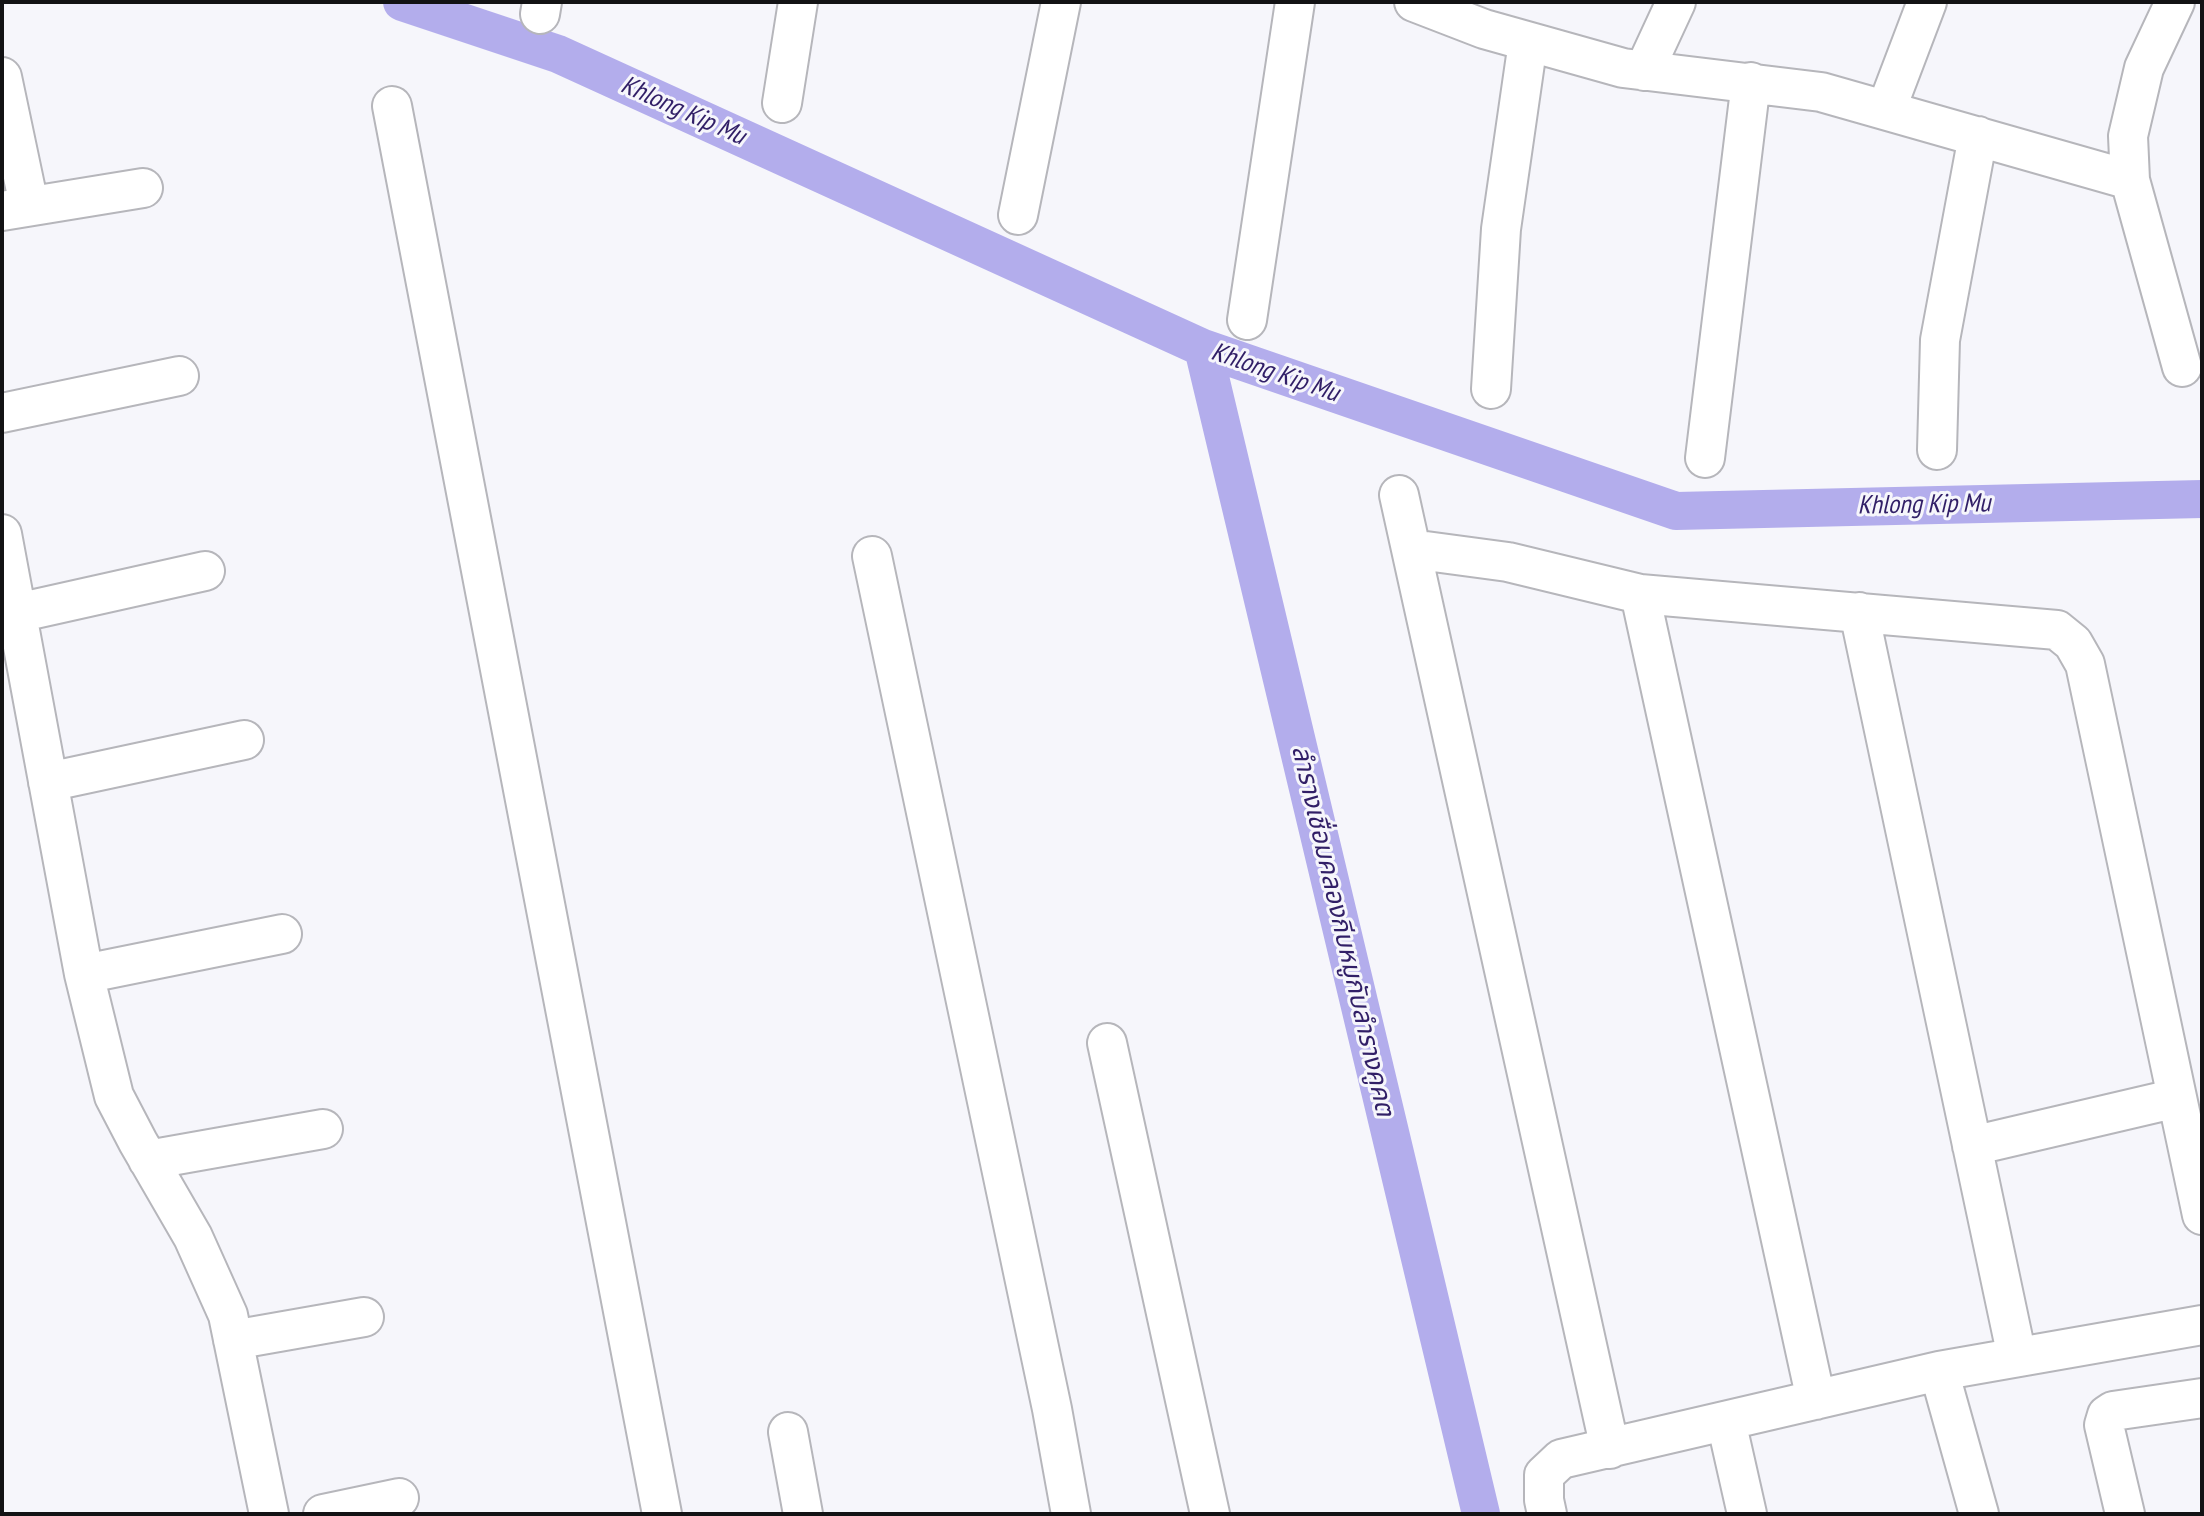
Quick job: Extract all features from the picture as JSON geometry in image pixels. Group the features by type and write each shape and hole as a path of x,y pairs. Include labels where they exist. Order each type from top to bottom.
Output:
{"street":[{"path":"782,103 798,2"},
{"path":"1018,215 1061,2"},
{"path":"1247,320 1295,2"},
{"path":"1414,2 1484,29 1623,68 1821,92 2130,180"},
{"path":"1644,71 1676,2"},
{"path":"1886,110 1927,2"},
{"path":"2175,2 2144,68 2128,136 2130,180 2182,367"},
{"path":"1491,389 1501,229 1528,42"},
{"path":"2,77 16,208 143,188"},
{"path":"1705,458 1751,82"},
{"path":"392,106 662,1514"},
{"path":"1937,450 1940,340 1978,136"},
{"path":"2,413 179,376"},
{"path":"1399,495 1610,1449"},
{"path":"2,534 84,974 114,1096 193,1237 228,1315 269,1514"},
{"path":"1411,549 1508,562 1640,594 2057,630 2073,643 2085,664 2202,1215"},
{"path":"872,556 1049,1394 1071,1514"},
{"path":"17,613 205,571"},
{"path":"1640,594 1816,1400"},
{"path":"1859,612 2017,1357"},
{"path":"48,782 244,740"},
{"path":"84,974 282,934"},
{"path":"1107,1043 1210,1514"},
{"path":"1972,1146 2177,1098"},
{"path":"148,1160 323,1129"},
{"path":"233,1340 364,1317"},
{"path":"1547,1514 1544,1475 1561,1459 1939,1371 2202,1325"},
{"path":"1939,1371 1979,1514"},
{"path":"2125,1514 2104,1425 2107,1415 2113,1411 2202,1398"},
{"path":"1726,1421 1747,1514"},
{"path":"788,1432 803,1514"},
{"path":"323,1514 399,1498"}],"waterway":[{"name":"Khlong Kip Mu","path":"402,2 558,54 1203,348 1676,511 2202,499"},
{"name":"ลำรางเชื่อมคลองกีบหมูกับลำรางคูคต","path":"1203,348 1481,1514"}]}
